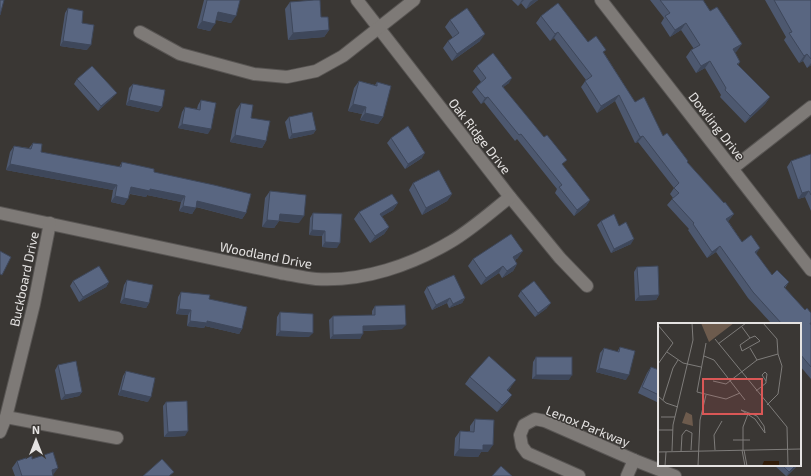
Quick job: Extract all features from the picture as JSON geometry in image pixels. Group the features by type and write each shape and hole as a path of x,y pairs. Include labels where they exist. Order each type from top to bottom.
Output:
{"street":[{"name":"Oak Ridge Drive","path":"357,0 510,197 560,258 587,286"},
{"path":"140,32 180,54 254,74 287,76 316,71 343,56 414,0"},
{"name":"Dowling Drive","path":"601,0 811,270"},
{"path":"733,168 811,107"},
{"name":"Woodland Drive","path":"0,213 280,273 316,279 352,278 383,271 418,258 452,241 510,197"},
{"name":"Buckboard Drive","path":"0,432 6,417 34,304 50,223"},
{"path":"6,417 117,438"},
{"name":"Lenox Parkway","path":"579,476 528,453 522,446 520,435 524,425 535,419 546,421 634,460 675,476"},
{"name":"Lenox Parkway","path":"627,476 634,460"}],"building":[{"path":"0,0 4,0 0,15"},
{"path":"207,0 240,0 236,16 218,12 215,24 202,21"},
{"path":"320,0 321,17 328,17 329,30 293,33 290,2"},
{"path":"660,0 703,0 710,11 717,7 742,44 733,49 740,62 737,64 770,97 750,116 725,90 726,88 710,61 701,66 691,50 700,45 686,23 675,30 665,16 670,13"},
{"path":"774,0 811,0 811,59 807,54 804,56 789,33 792,32"},
{"path":"558,3 588,42 596,36 606,50 603,52 635,102 644,97 663,136 667,133 688,161 687,162 724,203 725,202 734,214 726,219 742,242 751,235 760,248 755,252 772,275 777,270 789,282 784,287 805,310 807,308 811,313 811,367 801,355 801,323 781,323 753,292 720,246 712,252 693,224 694,223 672,199 679,193 674,188 679,183 643,136 640,137 619,95 601,106 585,81 592,76 558,32 555,34 541,16"},
{"path":"68,8 83,11 82,23 94,25 91,45 63,41"},
{"path":"467,8 485,34 457,54 448,41 459,33 450,20"},
{"path":"493,53 512,78 502,86 544,137 547,135 567,160 562,164 590,200 577,210 559,187 562,185 521,134 519,135 488,97 485,98 476,87 486,78 477,66"},
{"path":"92,66 117,93 101,106 77,79"},
{"path":"359,81 377,86 377,82 391,86 383,117 365,113 366,107 353,104"},
{"path":"133,84 165,90 162,107 129,100"},
{"path":"201,100 216,103 211,129 182,124 185,107 200,110"},
{"path":"241,103 253,105 251,118 270,121 266,141 235,135"},
{"path":"312,112 316,130 292,134 289,117"},
{"path":"408,126 425,153 408,164 391,138"},
{"path":"33,143 42,144 41,152 121,167 122,162 154,169 154,172 251,194 246,213 197,201 196,208 183,206 185,196 150,189 150,191 131,187 128,199 115,196 117,185 10,164 14,146 31,149"},
{"path":"811,154 811,195 809,191 802,193 791,161"},
{"path":"439,170 452,194 426,208 413,183"},
{"path":"270,191 306,195 304,216 280,214 279,221 267,220"},
{"path":"392,194 398,203 380,214 389,227 375,236 359,212"},
{"path":"313,213 342,214 340,243 325,242 325,231 312,230"},
{"path":"614,214 619,226 626,222 634,239 614,249 601,221"},
{"path":"511,234 523,251 513,257 517,264 507,271 503,266 486,278 473,259"},
{"path":"0,251 11,257 2,275 0,274"},
{"path":"99,266 109,282 83,297 73,281"},
{"path":"658,266 659,295 639,296 637,267"},
{"path":"454,275 465,298 453,304 450,298 436,305 427,287"},
{"path":"127,280 153,285 149,303 124,298"},
{"path":"534,281 551,303 538,313 521,291"},
{"path":"181,292 210,295 209,299 247,307 242,329 207,321 207,323 190,321 191,310 179,309"},
{"path":"405,305 406,325 363,326 363,334 333,335 333,316 375,315 375,306"},
{"path":"280,312 313,314 313,333 280,331"},
{"path":"620,347 635,351 629,375 599,368 604,348 619,352"},
{"path":"489,356 516,380 507,390 512,395 502,405 470,377"},
{"path":"536,357 572,357 572,375 536,375"},
{"path":"76,361 82,392 65,395 58,365"},
{"path":"651,367 658,370 658,395 642,387"},
{"path":"126,371 155,378 151,397 121,390"},
{"path":"187,401 188,431 168,432 166,402"},
{"path":"475,419 494,420 493,445 483,445 483,450 459,449 460,431 474,432"},
{"path":"53,452 58,468 52,470 53,476 22,476 17,461 32,456 32,459"},
{"path":"162,459 174,472 169,476 143,476"},
{"path":"501,466 512,476 492,476"},
{"path":"783,466 795,466 789,472"}]}
